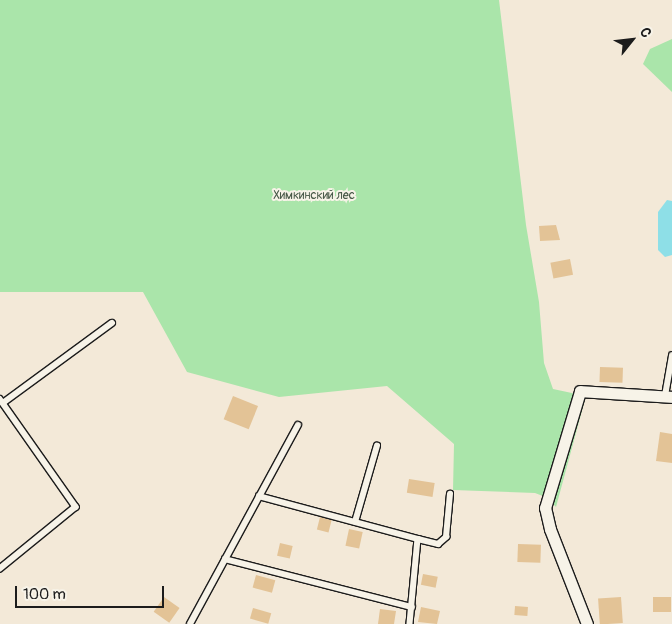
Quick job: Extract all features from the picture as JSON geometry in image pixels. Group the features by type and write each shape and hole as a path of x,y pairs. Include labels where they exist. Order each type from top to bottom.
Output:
{"street":[{"path":"587,624 550,529 545,508 580,391 668,397"}],"lane":[{"path":"0,569 76,507 2,401 112,323"},
{"path":"668,397 672,356"},
{"path":"190,624 298,425"},
{"path":"355,522 376,446"},
{"path":"260,496 438,544 446,537 450,494"},
{"path":"410,624 418,539"},
{"path":"225,559 412,607"}],"green space":[{"name":"Химкинский лес","path":"0,0 499,0 526,225 539,302 544,363 553,389 586,396 556,507 548,498 535,493 453,490 454,444 387,386 279,397 187,372 143,292 0,292"},
{"path":"672,39 672,92 643,64 650,49"}],"water":[{"path":"667,200 672,201 672,255 665,257 658,250 658,212"}],"building":[{"path":"556,225 560,240 540,241 539,226"},
{"path":"570,259 573,275 553,279 550,263"},
{"path":"600,367 623,368 622,383 599,382"},
{"path":"233,396 258,406 249,429 224,419"},
{"path":"660,432 672,434 672,463 656,461"},
{"path":"409,479 435,483 432,497 407,493"},
{"path":"320,517 332,520 328,533 317,530"},
{"path":"349,529 363,532 359,549 345,546"},
{"path":"280,543 293,546 290,559 277,556"},
{"path":"518,544 541,545 540,563 517,562"},
{"path":"423,574 438,577 436,588 421,585"},
{"path":"256,575 275,580 272,593 253,588"},
{"path":"164,597 180,608 169,623 154,612"},
{"path":"621,597 623,623 600,624 598,599"},
{"path":"653,597 671,597 671,612 653,612"},
{"path":"515,606 528,607 527,616 514,615"},
{"path":"421,607 440,611 437,624 418,622"},
{"path":"253,608 271,613 268,624 250,619"},
{"path":"380,609 396,611 394,624 378,624"}]}
